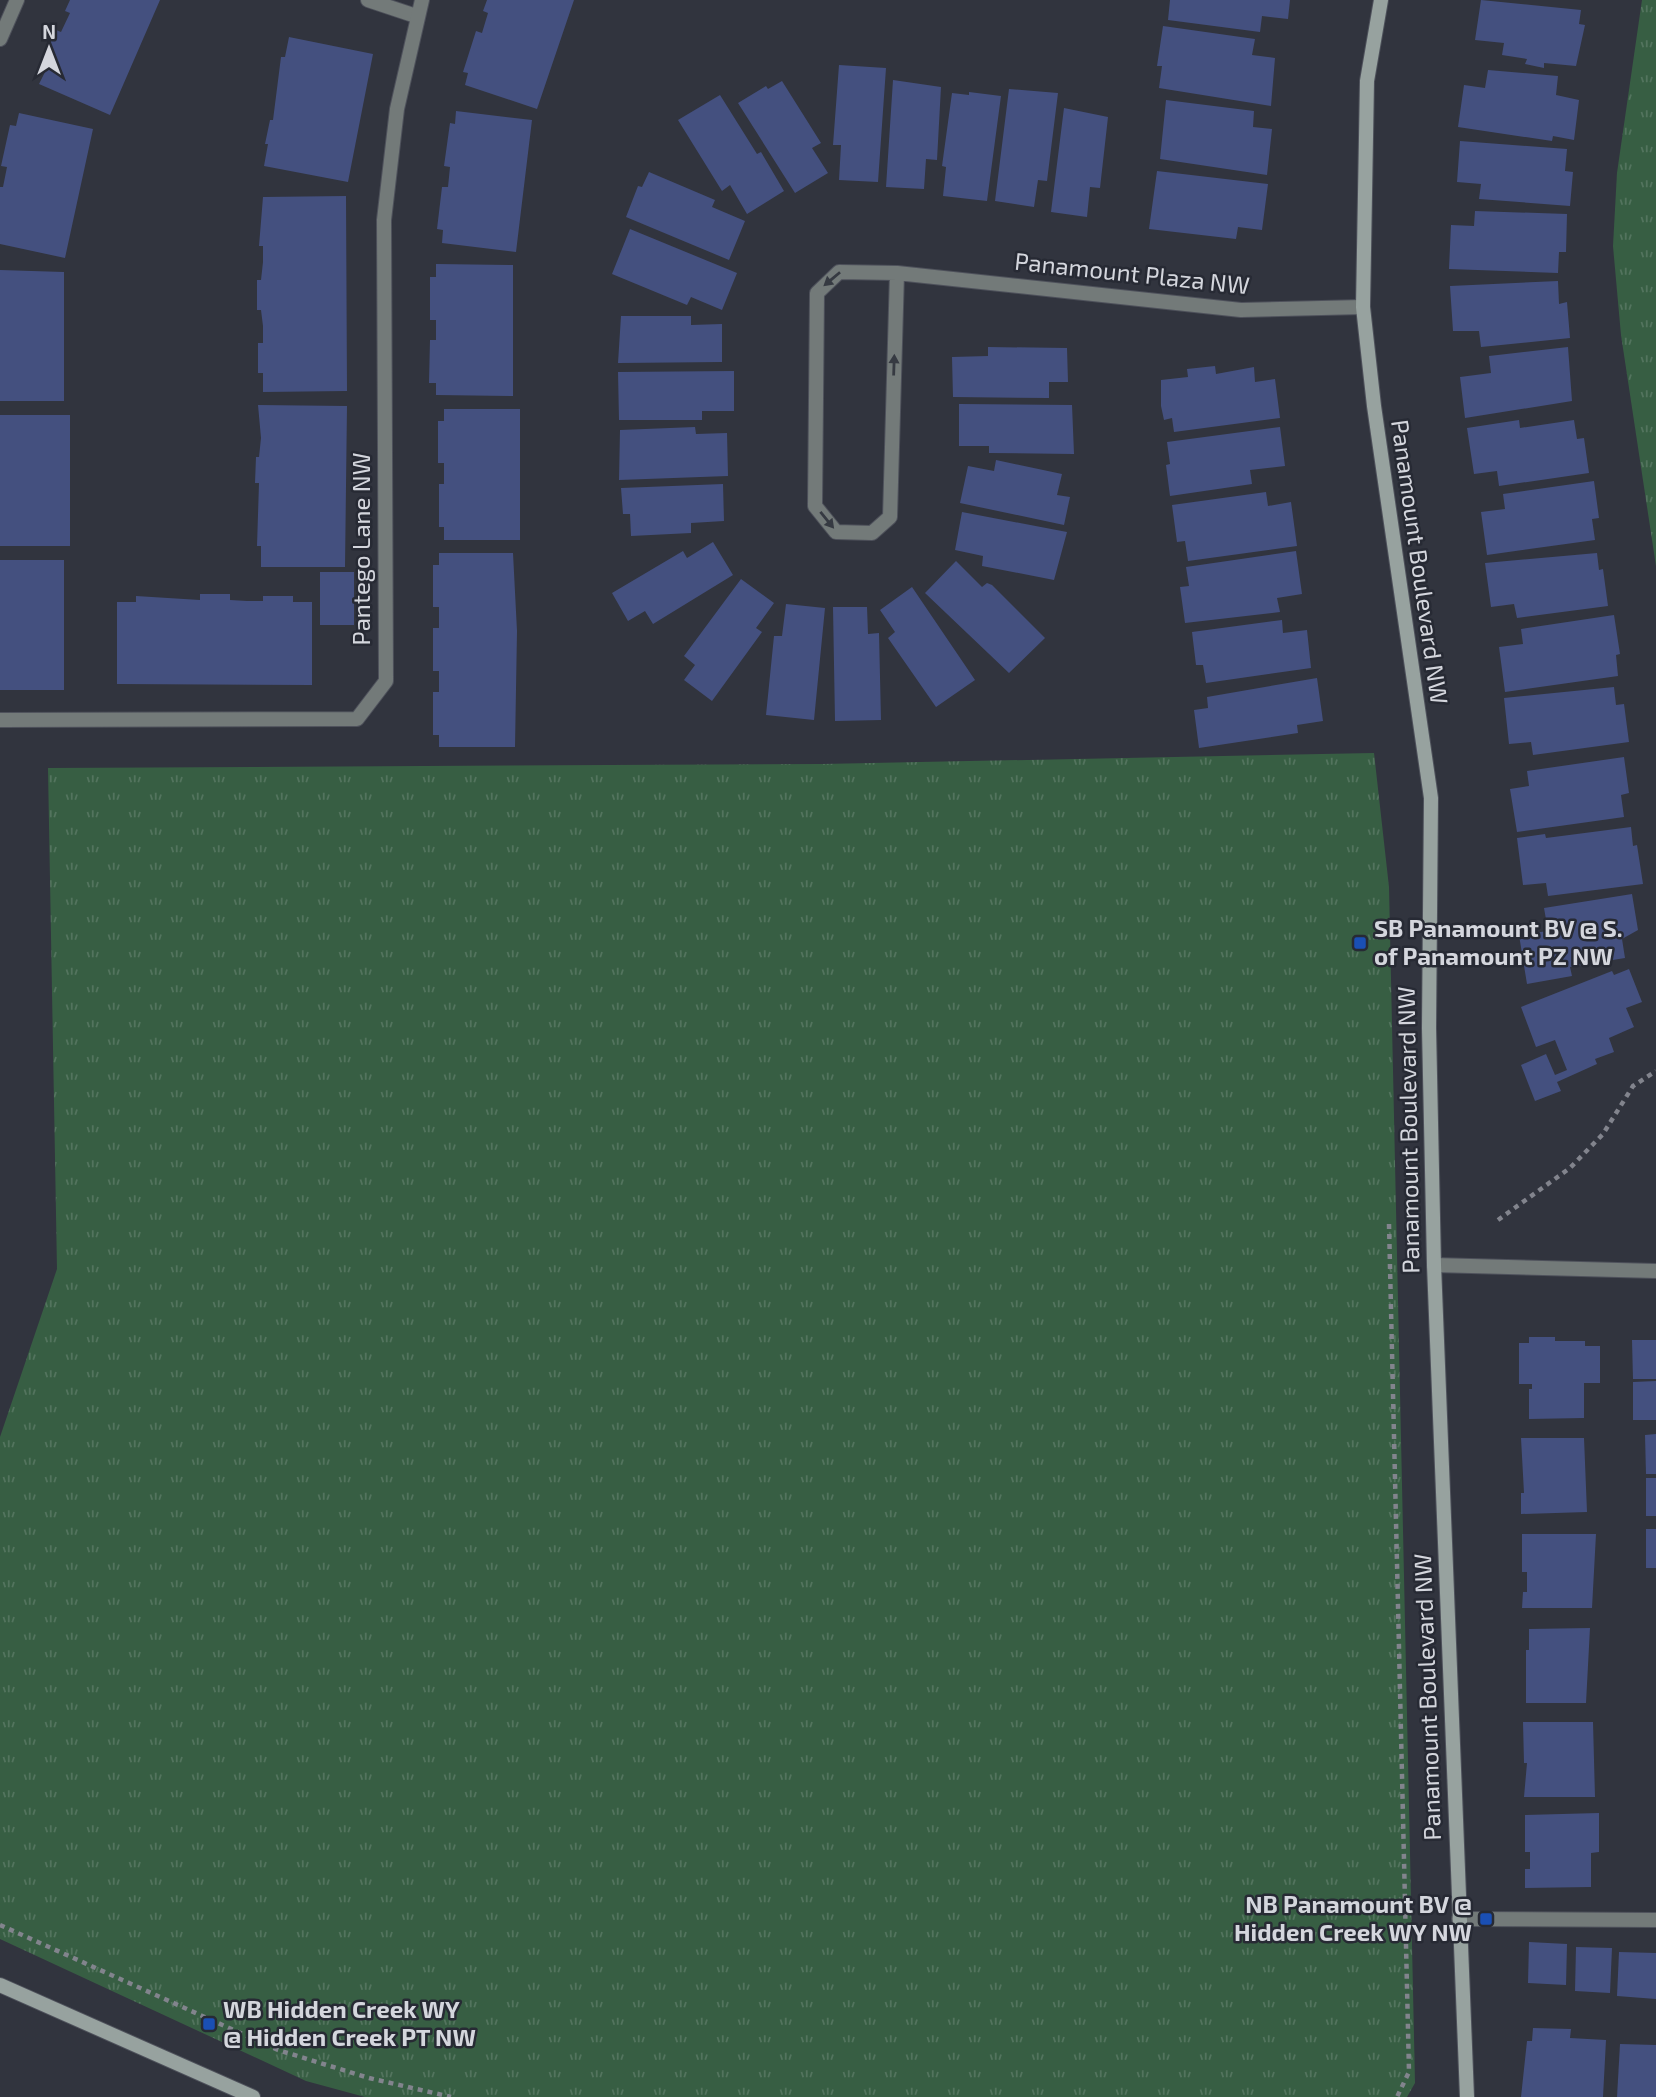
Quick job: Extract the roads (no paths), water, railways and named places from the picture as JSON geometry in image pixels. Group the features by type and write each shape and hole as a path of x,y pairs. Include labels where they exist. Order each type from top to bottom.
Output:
{"street":[{"path":"0,39 17,0"},
{"path":"368,0 416,16"},
{"name":"Pantego Lane NW","path":"0,720 357,719 386,681 384,220 397,110 416,16 422,0"},
{"name":"Panamount Boulevard NW","path":"1381,0 1367,80 1363,307 1374,406 1431,798 1429,1028 1434,1265 1467,2097"},
{"name":"Panamount Plaza NW","path":"897,274 890,517 872,533 836,532 815,506 817,293 839,272 897,274 1241,310 1363,307"},
{"path":"1434,1265 1656,1271"},
{"path":"1460,1919 1656,1920"},
{"path":"0,1985 253,2097"}],"place":[{"name":"SB Panamount BV @ S. of Panamount PZ NW","path":"1360,943"},
{"name":"NB Panamount BV @ Hidden Creek WY NW","path":"1486,1919"},
{"name":"WB Hidden Creek WY @ Hidden Creek PT NW","path":"209,2024"}]}
